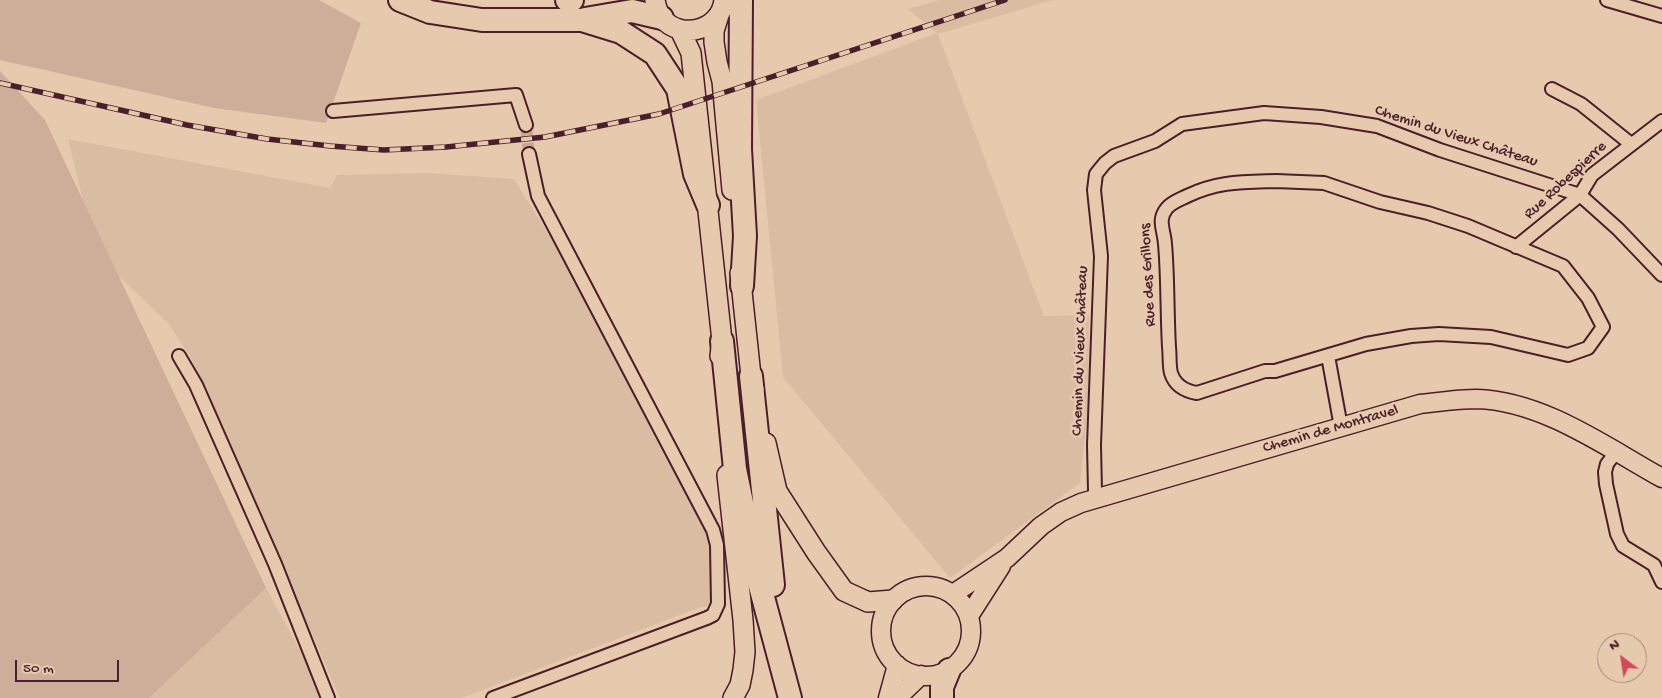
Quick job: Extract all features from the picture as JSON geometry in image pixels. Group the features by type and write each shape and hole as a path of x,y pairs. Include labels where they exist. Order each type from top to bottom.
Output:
{"highway":[{"path":"400,0 430,12 482,20 582,20 632,11 666,16"},
{"path":"567,0 572,0"},
{"path":"741,0 740,149 745,236 742,286"},
{"path":"582,20 621,32 655,54 678,89 695,174 708,204"},
{"path":"722,341 735,469 756,571 790,698"},
{"path":"751,376 771,571 785,644 799,698"},
{"path":"942,698 942,687 949,670"}],"main road":[{"path":"721,7 714,31 714,42 722,81 751,376 777,490 816,552 844,591 868,602 893,600"},
{"path":"666,16 692,31 700,30 710,24 721,7"},
{"path":"666,16 691,53 722,341 717,382 745,652 744,670 740,685 733,698"}],"street":[{"path":"1607,0 1662,16"},
{"path":"1552,89 1581,104 1631,144"},
{"path":"332,111 516,95 526,125"},
{"name":"Chemin du Vieux Château","path":"1097,497 1095,491 1094,446 1101,256 1094,190 1096,174 1114,156 1155,141 1182,124 1264,112 1311,116 1376,126 1440,150 1580,194 1618,229 1662,275"},
{"name":"Rue Robespierre","path":"1516,247 1580,194 1592,175 1662,121"},
{"path":"493,698 707,618 713,615 718,604 717,545 713,530 538,196 530,154"},
{"name":"Rue des Grillons","path":"1276,181 1324,183 1380,202 1428,213 1468,226 1516,247 1563,266 1588,298 1602,327 1588,348 1568,355 1491,337 1439,334 1411,336 1366,344 1275,371 1265,371 1197,393 1186,391 1178,385 1171,374 1168,330 1168,276 1164,234 1160,220 1169,206 1201,189 1226,183 1276,181"},
{"path":"179,356 196,385 275,564 328,698"},
{"path":"1328,356 1340,427"},
{"name":"Chemin de Montravel","path":"953,594 1007,558 1041,526 1061,512 1097,497 1420,404 1478,399 1502,402 1531,410 1580,431 1662,478"},
{"path":"1616,452 1607,464 1605,472 1617,534 1624,546 1654,565 1662,582"},
{"name":"Chemin de Montravel","path":"969,616 1007,558"},
{"path":"916,587 942,588 953,594 963,604 969,616 972,631 969,646 961,660 949,670 935,675 921,676 908,672 897,665 888,654 882,640 885,612 893,600 903,592 916,587"},
{"path":"888,698 897,665"},
{"path":"897,698 921,676"}],"shaded area":[{"path":"0,0 319,0 361,23 326,123 214,108 0,60"},
{"path":"939,0 1053,0 938,34 1044,316 1089,315 1088,405 1080,483 950,578 783,377 756,100 937,33 908,9"},
{"path":"0,71 45,120 266,588 149,698 0,698"},
{"path":"68,139 330,188 337,175 427,173 514,179 557,248 713,547 711,605 696,609 462,698 340,698 192,360 168,323 96,254"},
{"path":"266,588 314,676 323,698 149,698"}],"tunnel":[{"path":"526,125 529,154"}],"railway":[{"path":"0,83 187,125 267,139 384,150 446,147 545,137 659,114 1005,0"}]}
